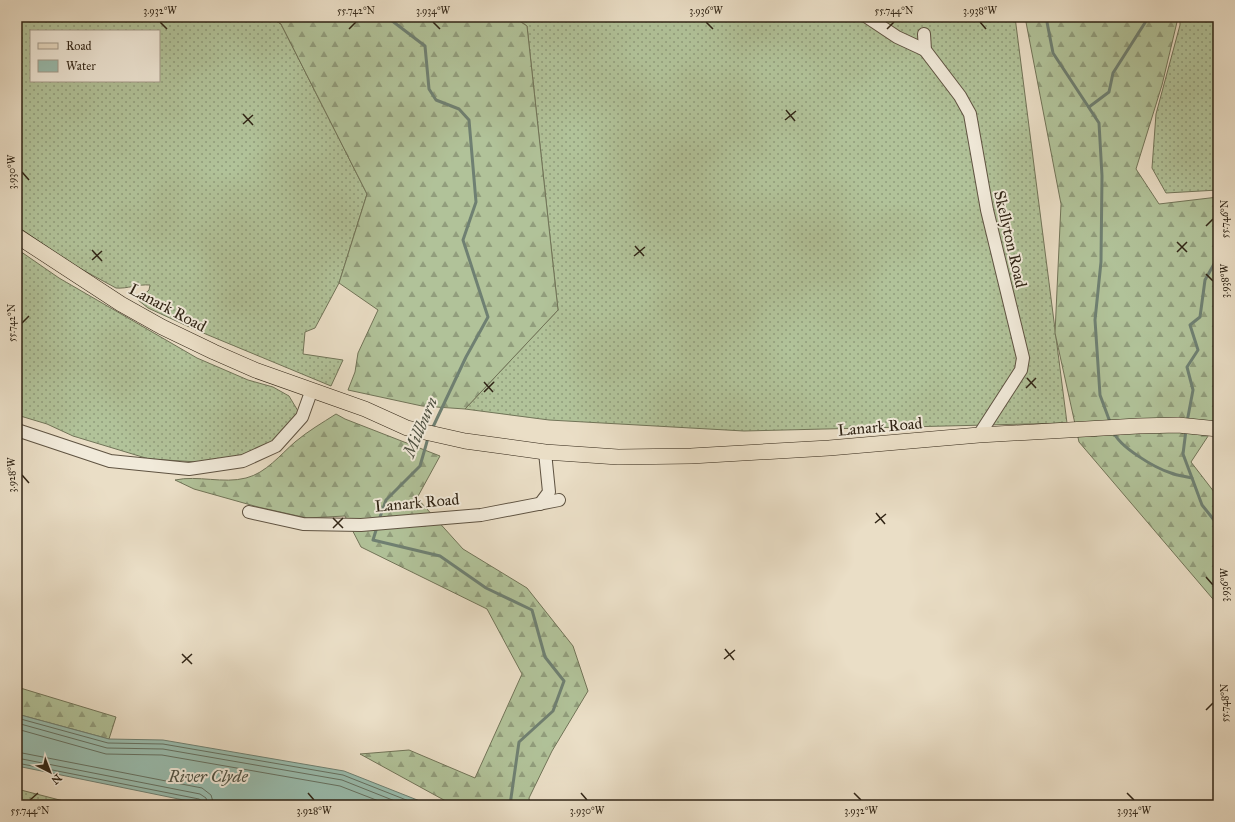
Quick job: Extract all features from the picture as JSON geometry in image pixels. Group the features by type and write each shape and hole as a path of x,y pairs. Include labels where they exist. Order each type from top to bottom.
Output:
{"main road":[{"name":"Lanark Road","path":"17,236 90,285 162,326 255,370 311,392 365,410 407,428 465,441 545,452 618,457 691,456 829,448 978,435 1178,425 1218,429"}],"street":[{"name":"Skellyton Road","path":"867,17 897,38 925,50 960,96 970,114 987,210 1023,358 1021,370 978,435"},
{"path":"924,34 925,50"},
{"path":"17,430 110,461 189,469 243,461 276,446 302,417 311,392"},
{"path":"540,504 548,492 545,452"},
{"name":"Lanark Road","path":"249,512 303,524 361,525 481,515 559,500"}],"green space":[{"path":"17,17 168,17 196,21 209,17 270,17 281,24 367,194 339,283 315,328 305,332 303,354 343,360 331,386 196,330 148,308 138,300 149,290 150,285 116,288 70,263 17,226"},
{"path":"168,17 209,17 196,21"},
{"path":"270,17 513,17 527,26 558,310 465,409 422,406 348,390 355,372 358,353 378,310 339,283 367,194 281,24"},
{"path":"515,17 1015,17 1067,423 744,431 549,420 465,409 558,310 527,26"},
{"path":"1025,17 1176,17 1177,22 1162,85 1136,169 1159,204 1218,197 1218,421 1191,462 1218,497 1218,605 1079,442 1055,333 1061,204"},
{"path":"1180,17 1218,17 1218,190 1166,193 1152,168 1156,114 1180,25"},
{"path":"17,249 59,278 197,358 248,380 273,387 289,396 298,411 296,419 275,441 234,458 198,462 149,459 73,436 47,424 17,415"},
{"path":"336,414 345,419 440,456 417,498 463,549 527,588 573,646 588,691 552,751 529,798 530,805 453,805 360,754 409,750 475,778 522,674 487,609 361,547 345,516 307,518 258,507 194,489 175,480 193,478 237,480 253,476 266,468 305,434"},
{"path":"17,687 116,717 109,739 17,714"},
{"path":"17,789 79,805 17,805"}],"water":[{"name":"River Clyde","path":"17,714 109,739 163,740 344,771 430,805 208,805 17,766"}],"waterway":[{"name":"Millburn","path":"387,17 425,46 429,89 436,100 459,109 469,120 476,202 463,240 488,317 466,357 432,429"},
{"path":"1046,17 1053,53 1099,123 1102,176 1101,262 1095,320 1100,395 1110,422"},
{"path":"1089,107 1109,92 1113,73 1148,18"},
{"path":"1187,422 1193,390 1187,367 1198,350 1190,325 1200,317 1205,280 1218,257"},
{"path":"1186,430 1183,454 1192,478"},
{"path":"1113,431 1122,444 1147,462 1174,474 1192,478 1202,505 1218,525"},
{"name":"Millburn","path":"379,520 386,500 420,466 428,438"},
{"name":"Millburn","path":"377,527 373,540 440,556 486,588 532,610 545,657 564,681 553,711 519,742 510,805"}]}
